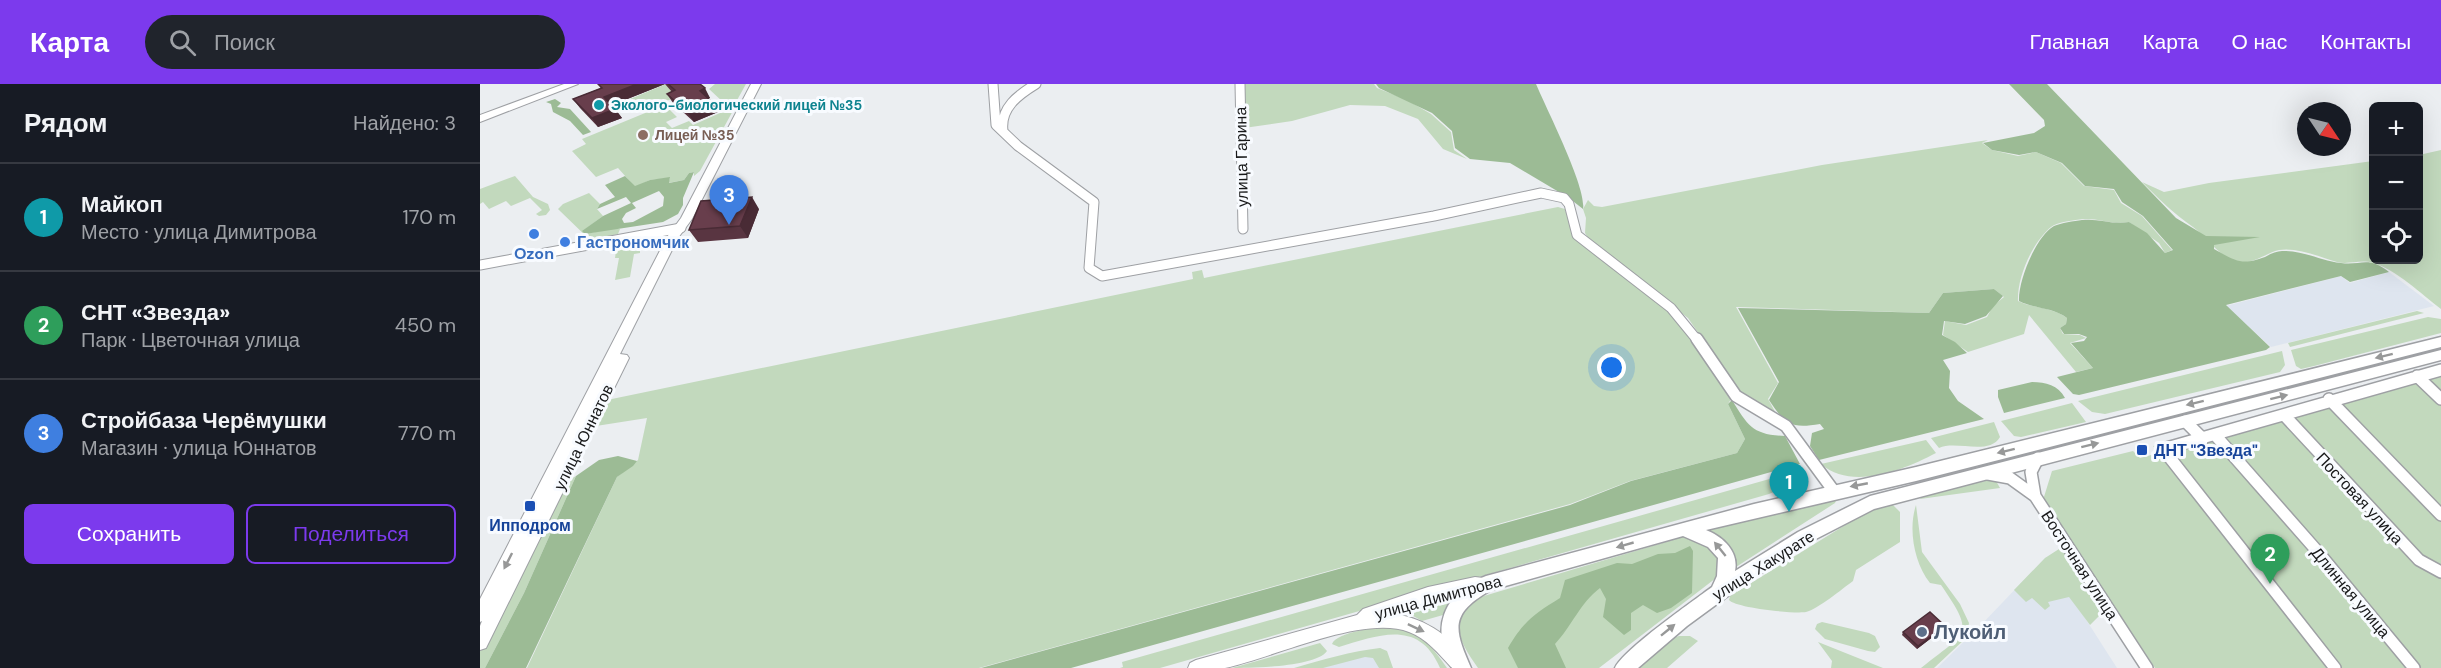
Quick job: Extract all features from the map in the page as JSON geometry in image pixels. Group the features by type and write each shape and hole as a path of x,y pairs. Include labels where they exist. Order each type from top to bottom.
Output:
{"main road":[{"path":"480,120 573,84"},
{"name":"улица Юннатов","path":"480,615 673,237 681,228 756,84"},
{"name":"улица Юннатов","path":"480,643 681,237 681,228"},
{"path":"1917,482 2441,342"},
{"path":"1917,482 1958,479 2441,355"},
{"name":"улица Димитрова","path":"1196,668 1362,621 1369,614 1477,582 1486,584 1682,529 1833,490 1917,482"},
{"name":"улица Хакурате","path":"1624,668 1720,590 1843,516 1917,482"},
{"path":"1682,529 1707,537 1722,549 1728,568 1720,590"},
{"path":"1460,666 1450,636 1451,613 1471,591 1486,584"},
{"path":"1362,621 1403,623 1415,626 1430,636 1460,666"}],"street":[{"path":"993,84 996,125 1005,135 1094,202 1089,268 1102,276 1434,216 1541,193 1564,198 1569,204 1577,235 1671,308 1689,327 1736,396 1786,426 1833,490"},
{"path":"1005,135 1001,121 1005,111 1014,100 1036,84"},
{"name":"улица Гарина","path":"1240,84 1243,229"},
{"path":"480,265 681,228"},
{"path":"2335,668 2163,449 2285,416 2329,399 2441,370"},
{"path":"2417,376 2441,399"},
{"path":"2329,399 2441,515"},
{"name":"Постовая улица","path":"2285,416 2350,489 2427,565 2441,572"},
{"path":"2185,421 2203,439"},
{"name":"Длинная улица","path":"2216,436 2319,552 2414,668"},
{"name":"Восточная улица","path":"2038,458 2031,477 2035,496 2147,668"},
{"path":"1958,479 1997,474 2021,484 2035,496"},
{"path":"2427,565 2441,562"}],"shaded area":[{"path":"2389,272 2434,306 2271,347 2226,306 2341,276 2350,283"},
{"path":"2046,557 2117,668 1937,668 1981,625"},
{"path":"1381,648 1387,668 1313,668"}],"green space":[{"path":"666,84 690,92 645,109 630,99"},
{"path":"715,84 746,84 736,102 724,103 709,89"},
{"path":"1243,84 1374,84 1377,88 1407,100 1431,114 1451,132 1454,150 1467,159 1443,149 1418,119 1385,106 1350,105 1292,121 1244,128"},
{"path":"1376,84 1536,84 1573,167 1583,199 1583,209 1569,198 1510,163 1470,159 1455,148 1452,131 1432,113 1379,88"},
{"path":"2009,84 2047,84 2176,218 2206,236 2260,237 2214,245 2214,249 2228,257 2244,262 2278,252 2290,251 2348,264 2369,262 2389,272 2350,282 2341,276 2226,305 2270,347 2266,350 2079,395 2073,394 2057,377 2093,368 2071,343 2084,341 2087,337 2079,334 2064,334 2060,328 2066,324 2067,318 2062,314 2019,301 2025,271 2041,239 2054,226 2068,222 2088,220 2129,222 2147,233 2165,253 2173,250 2143,216 2122,202 2114,189 2085,186 2062,163 2036,152 2019,155 1992,150 1983,143 2034,133 2045,126 2044,120"},
{"path":"555,99 561,103 557,107 570,109 591,132 583,135 570,121 553,112 551,104 546,102"},
{"path":"714,99 722,105 735,107 700,171 694,176 694,172 689,173 684,180 668,183 670,178 650,180 635,187 618,168 596,177 572,151 586,144 582,139 650,111 670,110 677,117 666,122 672,128 689,121 693,125 720,113 708,102"},
{"path":"1988,140 1982,143 1992,150 2018,156 2036,152 2061,163 2084,186 2114,190 2121,203 2142,216 2172,250 2165,253 2159,243 2129,222 2117,223 2089,219 2054,225 2038,242 2023,271 2018,301 2061,314 2067,318 2066,324 2060,328 2063,334 2080,335 2086,338 2070,343 2093,368 2076,372 2029,315 2024,334 1968,352 1943,335 1945,321 1966,325 1987,317 1993,306 2004,297 1994,289 1943,293 1929,313 1736,307 1778,383 1768,399 1778,417 1740,394 1688,318 1592,244 1585,233 1586,218 1583,209 1588,200 1594,206 1602,207 1822,165"},
{"path":"2441,150 2441,309 2400,277 2375,264 2423,264 2423,154"},
{"path":"2369,162 2369,262 2342,263 2286,249 2274,251 2255,260 2240,262 2233,260 2220,253 2142,182 2164,192 2209,183"},
{"path":"694,172 678,214 663,222 585,234 582,231 603,216 631,203 626,197 597,209 600,204 615,197 605,185 625,176 635,186 650,180 670,177 669,183 684,180 689,173","holes":["659,191 664,197 663,206 633,222 624,223 622,219 626,213 636,208 632,203"]},
{"path":"515,176 533,197 548,204 550,210 546,215 536,214 542,210 530,198 511,206 506,201 489,209 483,202 480,204 480,189"},
{"path":"589,193 600,204 597,209 603,216 583,231 585,234 615,228 620,229 618,234 590,240 558,209 563,204"},
{"path":"1558,207 1565,209 1571,230 1582,242 1669,311 1718,374 1731,399 1728,404 1745,439 1737,453 1630,481 1570,504 979,668 527,668 617,477 638,460 647,418 596,426 594,424 607,400 1193,279 1192,272 1202,270 1204,278"},
{"path":"640,246 640,253 634,254 630,277 615,280 619,258 615,258 616,251"},
{"path":"1994,289 2003,296 1986,316 1965,324 1944,321 1942,335 1955,342 1967,353 1943,360 1950,371 1949,388 1958,401 1984,419 1819,460 1810,446 1812,433 1824,429 1820,424 1802,426 1789,423 1769,400 1779,382 1738,308 1929,313 1943,293"},
{"path":"2417,311 2424,313 2290,347 2288,343"},
{"path":"2428,317 2441,319 2441,333 2314,366 2301,369 2296,366 2291,350"},
{"path":"2282,351 2285,365 2280,372 2105,414 2092,412 2078,401"},
{"path":"2441,367 2441,668 2155,668 2043,500 2052,471 2133,451 2140,458 2159,453 2153,446"},
{"path":"2032,382 2051,385 2065,398 2004,413 1998,390"},
{"path":"1732,400 1752,427 1765,434 1785,436 1800,464 1071,668 981,668 1570,505 1631,481 1737,453 1745,439 1728,404"},
{"path":"2072,403 2086,422 2021,437 2014,436 2001,421"},
{"path":"1994,422 2000,437 1988,446 1939,448 1931,438"},
{"path":"1926,440 1936,453 1909,466 1878,475 1848,476 1834,472 1821,464"},
{"path":"618,456 637,461 617,477 526,668 485,668 524,593 576,476 599,460"},
{"path":"1798,471 1794,483 1769,494 1160,668 1120,668 1123,667 1122,662"},
{"path":"576,476 524,593 485,668 480,668 480,643 558,486"},
{"path":"1995,479 2000,488 1920,499 1924,494"},
{"path":"1837,498 1835,503 1736,567 1727,544 1702,527"},
{"path":"1892,504 1900,512 1900,542 1856,570 1853,581 1817,607 1806,612 1778,611 1742,606 1729,600 1730,596 1876,506"},
{"path":"1916,505 1922,552 1960,604 1969,623 1966,638 1934,668 1921,668 1957,639 1962,624 1941,585 1930,583 1916,556 1913,524"},
{"path":"1686,536 1707,542 1722,563 1716,578 1599,668 1478,668 1466,649 1459,632 1459,623 1467,607 1477,598"},
{"path":"1690,546 1693,551 1692,593 1671,608 1657,613 1643,605 1631,613 1631,630 1624,635 1603,617 1606,599 1600,588 1587,601 1555,644 1566,668 1518,668 1508,648 1530,619 1560,598 1565,580 1617,563 1632,564 1658,554 1675,553"},
{"path":"2059,549 2078,568 2099,607 2101,614 2090,625 2069,597 2048,602 2050,606 2045,610 2032,598 2026,602 2014,590 2045,558"},
{"path":"1444,597 1449,600 1443,615 1422,621 1408,613 1410,607"},
{"path":"1822,622 1869,633 1875,636 1880,647 1875,652 1868,651 1825,639 1815,629 1817,624"},
{"path":"1391,626 1410,632 1424,640 1447,668 1440,668 1421,642 1409,637 1383,635 1339,647 1332,644 1341,636 1349,633"},
{"path":"1690,636 1698,641 1667,668 1636,668 1671,639"},
{"path":"1818,642 1883,668 1831,668 1832,661"},
{"path":"1320,643 1327,651 1310,660 1283,666 1232,668"},
{"path":"1380,648 1387,651 1393,668 1379,668 1373,658 1365,657 1323,668 1294,668 1326,659"}],"building":[{"path":"598,84 637,84 604,97 615,109 592,118 573,99 602,88"},
{"name":"Эколого-биологический лицей №35","path":"668,84 700,84 705,88 700,91 713,103 688,113 667,94 675,90"},
{"path":"752,197 740,226 689,230 701,201"},
{"name":"Лукойл","path":"1930,612 1945,626 1918,646 1903,632"}],"place":[{"name":"Эколого-биологический лицей №35","path":"599,105"},
{"name":"Лицей №35","path":"643,135"},
{"name":"Стройбаза Черёмушки","path":"729,225"},
{"name":"Ozon","path":"534,234"},
{"name":"Гастрономчик","path":"565,242"},
{"name":"ДНТ \"Звезда\"","path":"2142,450"},
{"name":"Ипподром","path":"530,506"},
{"name":"Майкоп","path":"1789,512"},
{"name":"СНТ «Звезда»","path":"2270,584"},
{"name":"Лукойл","path":"1922,632"}]}
